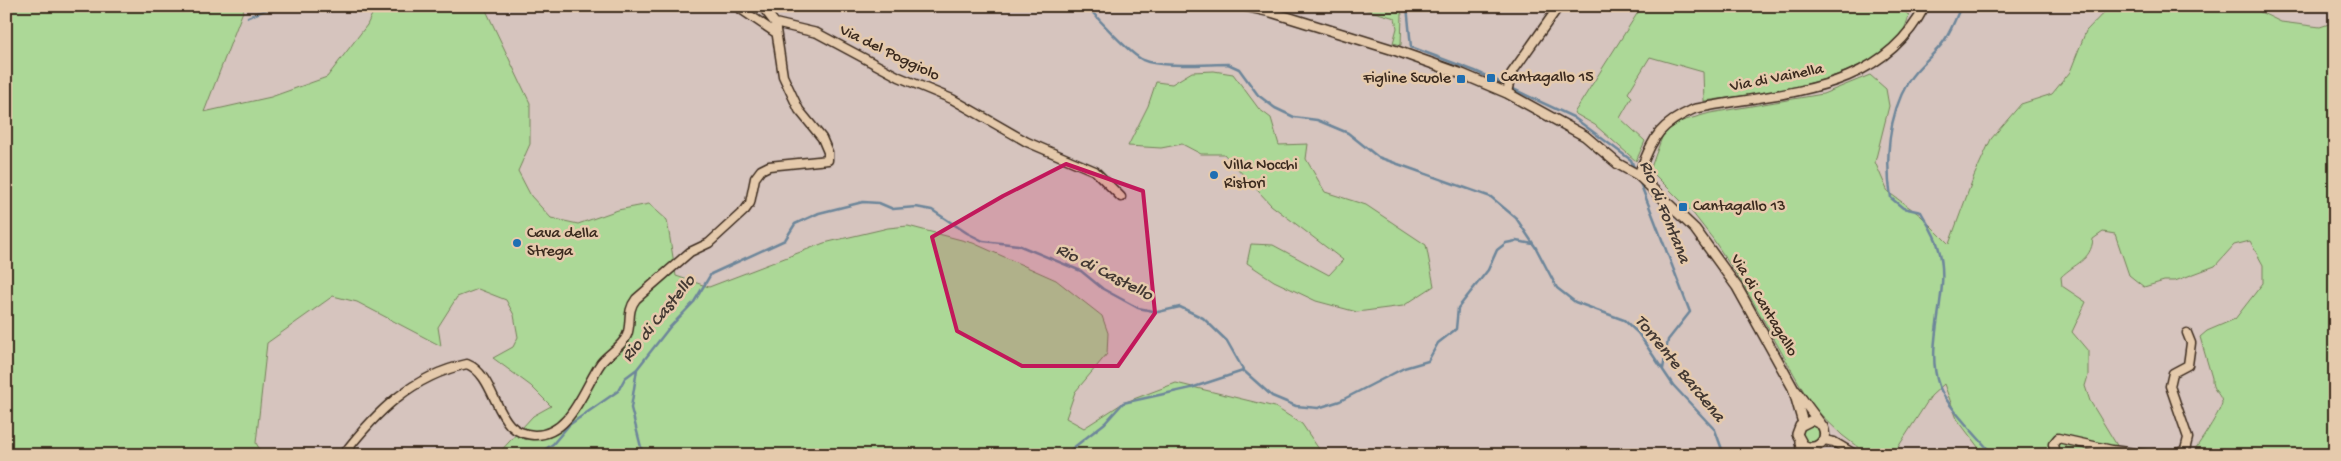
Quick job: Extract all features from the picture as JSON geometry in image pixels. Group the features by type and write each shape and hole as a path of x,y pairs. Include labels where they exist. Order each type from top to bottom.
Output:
{"street":[{"path":"736,6 776,33"},
{"path":"343,455 373,418 403,392 422,379 467,364 474,367 509,424 518,432 538,435 551,431 575,408 602,362 626,337 631,306 636,299 690,252 709,242 745,210 750,203 755,178 761,170 769,166 828,160 828,152 822,138 800,110 783,76 774,23 762,6"},
{"path":"1246,6 1397,51 1507,92 1585,136 1634,173"},
{"path":"1507,92 1510,74 1558,6"},
{"name":"Via di Vainella","path":"1634,173 1654,138 1664,125 1676,117 1694,109 1711,105 1814,88 1877,62 1897,46 1910,32 1925,6"},
{"name":"Via del Poggiolo","path":"774,23 817,34 899,77 952,99 1027,142 1095,171 1121,197"},
{"name":"Via di Cantagallo","path":"1634,173 1663,198 1699,234 1737,287 1793,388"},
{"path":"2158,455 2175,454 2186,450 2188,438 2170,386 2173,373 2188,365 2190,343 2187,333"},
{"path":"1793,388 1803,423"},
{"path":"1793,388 1825,431 1824,440 1812,451 1800,442"},
{"path":"1802,455 1797,434 1803,423 1812,420 1820,424"},
{"path":"2055,455 2053,444 2058,438 2112,450 2151,455"},
{"path":"1824,440 1834,442 1856,455"}],"highlighted area":[{"path":"1066,164 1143,191 1155,313 1118,366 1022,366 957,331 932,237 1003,196"}],"green space":[{"path":"6,6 245,6 204,112 271,97 327,77 367,25 376,6 484,6 530,103 530,144 518,171 531,196 551,218 578,224 618,210 649,204 667,220 676,276 709,287 824,243 888,228 908,226 973,243 1056,280 1102,316 1108,333 1107,354 1075,392 1066,418 1084,428 1123,403 1176,383 1275,407 1302,424 1323,455 497,455 533,416 551,406 531,386 493,358 513,347 518,337 514,315 506,300 478,289 457,297 438,327 441,346 357,302 333,296 267,343 256,443 263,455 6,455"},
{"path":"1353,6 1400,6 1402,15 1401,45 1393,43 1397,28 1395,18"},
{"path":"1642,6 1900,6 1909,16 1902,33 1884,50 1862,64 1837,75 1810,83 1755,94 1704,101 1703,72 1650,57 1628,93 1632,97 1620,118 1645,141 1636,161 1595,125 1574,113"},
{"path":"2110,6 2248,6 2281,22 2320,27 2335,22 2335,455 2191,455 2214,419 2222,402 2214,389 2200,337 2207,331 2235,319 2263,283 2263,265 2250,241 2234,245 2215,266 2175,281 2164,281 2144,287 2129,275 2115,234 2103,232 2093,239 2092,246 2086,257 2061,277 2062,286 2086,302 2072,332 2088,351 2088,376 2085,386 2090,401 2121,452 2128,455 1984,455 1957,419 1944,384 1931,396 1893,455 1868,455 1842,435 1812,406 1744,286 1713,239 1692,212 1650,170 1664,132 1682,121 1710,113 1823,94 1870,75 1886,89 1889,106 1875,162 1888,192 1920,215 1949,244 1974,176 1991,139 2021,104 2052,94 2070,72 2086,31"},
{"path":"1214,71 1233,74 1259,109 1271,118 1279,145 1308,144 1306,159 1325,192 1366,205 1426,245 1434,286 1403,306 1357,312 1316,301 1274,281 1247,263 1251,244 1273,245 1329,275 1343,260 1271,205 1224,154 1201,154 1182,144 1161,148 1128,146 1148,106 1156,82 1172,84 1192,72"},
{"path":"1808,426 1814,426 1819,431 1817,440 1808,442 1803,437 1803,431"}],"waterway":[{"path":"248,17 275,6"},
{"name":"Torrente Bardena","path":"1087,6 1122,44 1143,60 1172,65 1228,64 1239,69 1258,95 1275,108 1294,117 1317,120 1348,133 1378,157 1491,197 1516,218 1536,248 1557,288 1575,302 1624,320 1638,333 1673,385 1715,430 1724,455"},
{"name":"Rio di Fontana","path":"1407,6 1411,47 1506,85"},
{"path":"1961,6 1944,41 1912,76 1901,95 1892,124 1890,138 1888,154 1889,184 1891,198 1903,208 1921,212 1938,246 1942,263 1942,281 1934,351 1935,369 1939,386 1955,411 1993,455"},
{"path":"2070,6 2078,9 2089,6"},
{"path":"2296,6 2309,10 2314,6"},
{"name":"Rio di Fontana","path":"1511,88 1573,117 1631,160 1635,170"},
{"name":"Rio di Fontana","path":"1639,180 1690,312 1668,340 1663,369"},
{"name":"Rio di Castello","path":"537,455 553,444 569,425 618,391 625,378 637,369 669,328 694,302 711,274 785,240 795,224 819,213 863,202 879,203 893,209 916,207 932,210 983,241 1018,245 1081,271 1103,289 1138,308 1158,312 1180,307 1203,318 1227,341 1244,371 1272,396 1296,406 1318,408 1340,401 1404,368 1428,361 1438,343 1456,329 1458,308 1488,270 1497,250 1506,243 1516,241 1533,244"},
{"path":"637,369 631,408 643,455"},
{"path":"1064,455 1105,423 1123,403 1191,388 1243,371"}],"place":[{"name":"Cantagallo 15","path":"1491,78"},
{"name":"Figline Scuole","path":"1461,79"},
{"name":"Villa Nocchi Ristori","path":"1214,175"},
{"name":"Cantagallo 13","path":"1683,207"},
{"name":"Cava della Strega","path":"517,243"}]}
